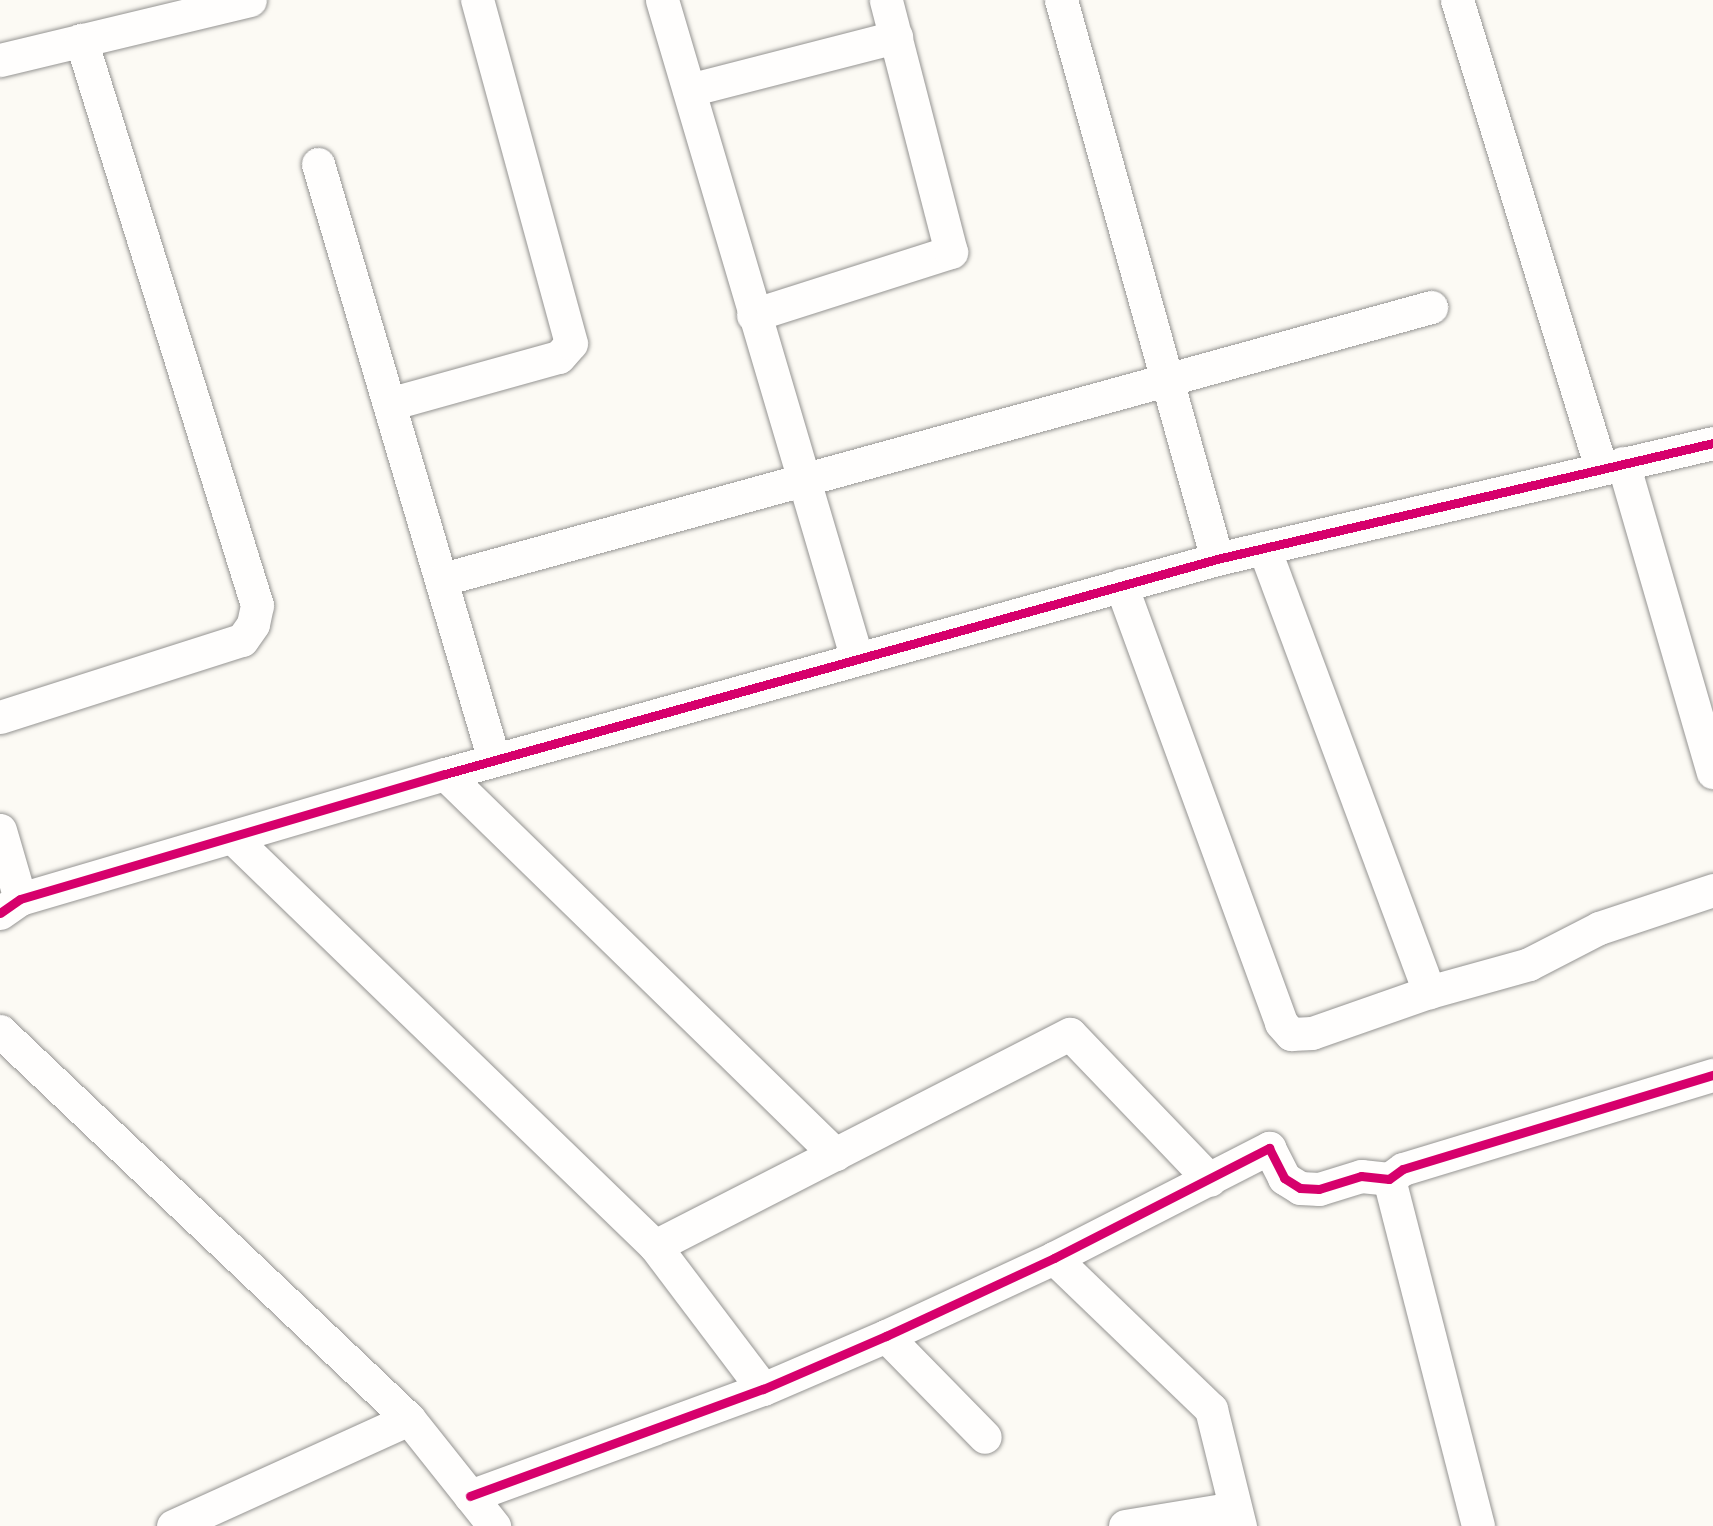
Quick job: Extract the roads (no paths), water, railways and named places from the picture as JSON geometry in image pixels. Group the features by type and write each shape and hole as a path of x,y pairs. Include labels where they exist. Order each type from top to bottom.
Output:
{"street":[{"path":"0,60 250,0"},
{"path":"389,404 559,357 571,343 477,0"},
{"path":"662,0 802,483 857,659"},
{"path":"753,315 951,252 886,0"},
{"path":"1061,0 1217,559"},
{"path":"1457,0 1713,772"},
{"path":"689,90 896,37"},
{"path":"0,717 242,640 253,624 256,605 81,40"},
{"path":"318,164 443,579 494,760"},
{"path":"443,579 802,483 1431,308"},
{"path":"0,830 10,906 445,774 1121,585 1217,559 1713,443"},
{"path":"1264,548 1429,992"},
{"path":"1121,585 1281,1023 1291,1034 1312,1033 1429,992 1529,964 1599,928 1713,890"},
{"path":"445,774 836,1154"},
{"path":"232,837 655,1246 763,1389"},
{"path":"0,1031 409,1419 494,1526"},
{"path":"655,1246 1070,1034 1210,1180"},
{"path":"470,1496 763,1389 886,1336 1054,1258 1269,1148 1284,1178 1300,1188 1319,1189 1361,1176 1389,1179 1403,1169 1713,1075"},
{"path":"1389,1179 1478,1526"},
{"path":"1054,1258 1211,1409 1238,1517 1125,1526"},
{"path":"886,1336 985,1437"},
{"path":"173,1526 409,1419"}]}
